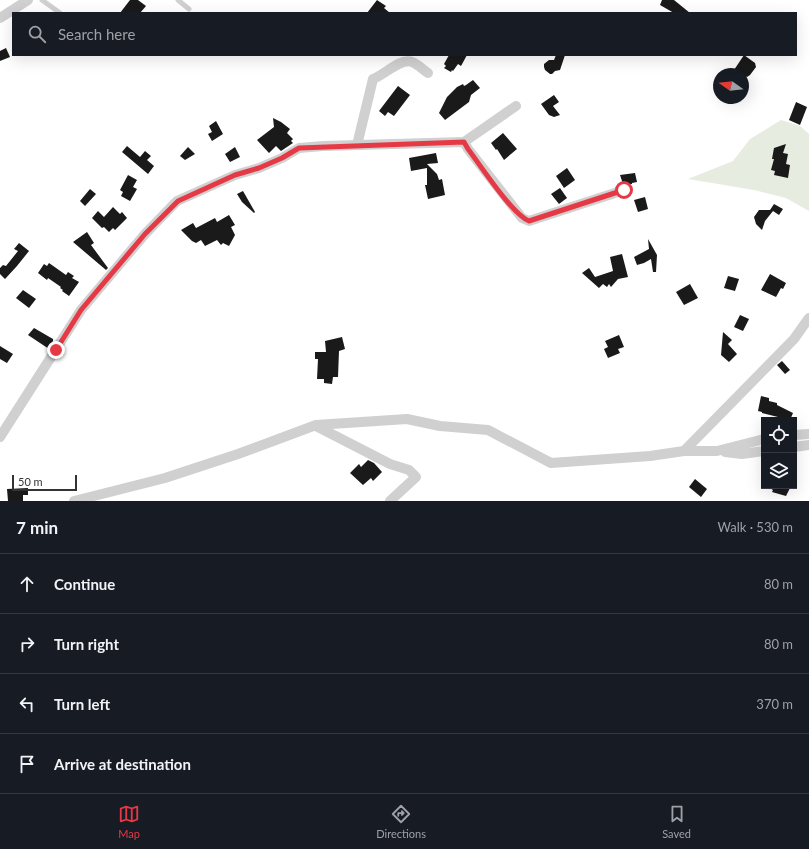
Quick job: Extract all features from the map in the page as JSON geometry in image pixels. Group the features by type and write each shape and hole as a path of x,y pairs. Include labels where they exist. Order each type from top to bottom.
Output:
{"street":[{"path":"0,18 28,0"},
{"path":"357,145 373,79 398,64 408,60 414,62 428,73"},
{"path":"0,437 81,310 145,234 178,201 235,175 259,168 282,158 299,148 464,142 516,106"},
{"path":"464,142 505,198 522,218 529,221 624,190"},
{"path":"684,451 794,339 809,318"},
{"path":"74,501 164,478 238,454 316,426 407,419 440,426 488,430 551,463 650,456 684,451 717,451 742,454 761,451"},
{"path":"316,426 390,464 408,470 416,477 390,501"},
{"path":"797,435 809,434"},
{"path":"717,451 761,440"},
{"path":"797,447 809,445"}],"lane":[{"path":"42,0 59,12"},
{"path":"178,0 189,9"}],"shaded area":[{"path":"781,120 800,126 809,134 809,211 786,198 754,190 688,179 733,161 750,139"}],"building":[{"path":"130,0 138,0 146,6 141,12 121,12"},
{"path":"377,0 386,6 384,8 389,12 368,12"},
{"path":"662,0 674,0 689,12 672,12 660,5"},
{"path":"6,48 10,57 0,61 0,51"},
{"path":"448,56 466,56 461,66 458,64 451,72 444,68 446,66 444,64"},
{"path":"556,56 565,56 560,70 550,74 545,70 544,64 549,60 554,60"},
{"path":"743,56 755,63 756,67 749,76 749,68 735,68"},
{"path":"473,80 480,88 471,95 469,102 445,120 439,113 447,97 457,87 463,84 464,86"},
{"path":"398,86 410,95 394,116 388,112 385,116 379,111"},
{"path":"554,95 559,102 553,106 560,115 554,117 549,115 541,104"},
{"path":"796,102 807,107 800,125 789,120"},
{"path":"273,118 290,129 287,133 293,139 291,141 293,143 281,151 276,146 269,153 257,140 274,127"},
{"path":"216,121 223,134 212,141 208,134 212,132 209,126"},
{"path":"503,133 517,149 504,160 491,143"},
{"path":"786,144 783,153 788,154 786,164 790,165 788,178 774,175 775,171 771,170 774,159 772,159 774,148"},
{"path":"127,146 140,157 145,151 151,156 147,160 154,166 148,174 122,152"},
{"path":"188,147 195,154 185,160 180,156"},
{"path":"235,147 240,157 230,162 225,154"},
{"path":"436,153 438,163 427,164 437,174 439,180 442,179 445,195 428,199 425,185 427,185 427,168 411,171 409,158"},
{"path":"567,168 575,180 564,188 556,176"},
{"path":"635,173 637,182 632,184 623,184 620,175"},
{"path":"128,175 137,180 133,187 137,189 130,201 121,196 123,192 120,190"},
{"path":"560,188 567,198 559,204 551,194"},
{"path":"90,189 96,194 85,206 80,201"},
{"path":"243,191 255,212 254,213 242,202 237,194"},
{"path":"645,197 648,209 638,212 634,200"},
{"path":"774,204 783,209 779,215 773,211 765,221 762,230 756,224 754,217 759,210 770,210"},
{"path":"113,207 120,214 122,212 127,218 115,230 113,228 109,232 104,227 102,228 92,218 98,211 104,217"},
{"path":"229,215 235,225 231,227 235,235 229,246 223,243 221,245 217,240 205,246 201,240 196,243 181,230 193,223 196,228 215,218 217,222"},
{"path":"87,232 94,243 91,245 108,268 106,270 73,242"},
{"path":"648,239 657,255 656,272 653,272 651,259 637,265 634,257 649,249"},
{"path":"19,243 29,251 5,279 0,274 0,268 3,265 6,266 18,251 14,249"},
{"path":"622,254 628,277 618,279 611,287 609,284 607,287 603,284 599,288 582,273 589,268 595,277 613,271 610,257"},
{"path":"49,263 66,275 68,272 74,276 72,278 79,282 69,296 62,291 63,290 60,288 61,287 48,278 47,280 38,273 44,264 47,266"},
{"path":"770,274 786,283 776,297 761,290"},
{"path":"728,276 739,279 735,291 724,288"},
{"path":"690,284 698,298 684,305 676,292"},
{"path":"23,290 36,299 29,308 16,298"},
{"path":"740,315 749,319 743,331 734,327"},
{"path":"34,328 53,339 49,349 28,335"},
{"path":"723,332 732,340 728,344 737,354 729,362 721,355"},
{"path":"619,335 624,347 618,349 620,353 608,358 604,349 608,347 605,341"},
{"path":"342,337 345,349 339,351 338,377 333,377 332,384 324,383 324,379 317,379 318,359 315,359 315,352 326,352 325,341"},
{"path":"0,346 13,354 7,363 0,359"},
{"path":"782,361 790,370 785,374 777,365"},
{"path":"761,396 769,398 769,401 777,403 777,405 793,413 791,417 778,417 758,411"},
{"path":"368,460 374,463 382,472 373,481 371,478 363,485 350,473 359,464 361,467"},
{"path":"695,479 707,489 701,497 689,487"},
{"path":"28,488 28,495 23,495 23,501 8,501 7,489"},
{"path":"771,489 790,489 786,496 772,492 773,490"}],"route":[{"path":"56,350 81,310 145,234 178,201 235,175 259,168 282,158 299,148 464,142 505,198 522,218 529,221 624,190"}]}
